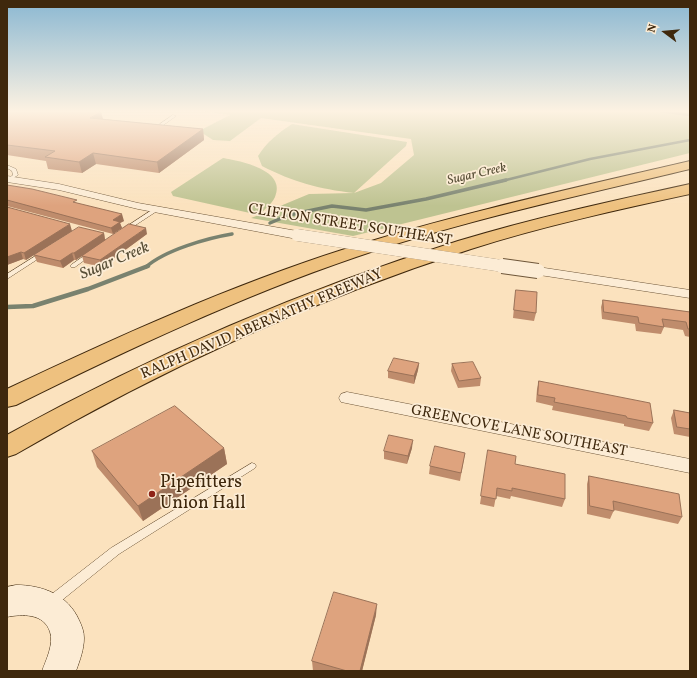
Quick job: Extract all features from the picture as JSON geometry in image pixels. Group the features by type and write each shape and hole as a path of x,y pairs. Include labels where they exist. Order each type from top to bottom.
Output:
{"highway":[{"name":"RALPH DAVID ABERNATHY FREEWAY","path":"7,399 107,350 189,314 307,269 400,238 489,213 690,163"},
{"name":"RALPH DAVID ABERNATHY FREEWAY","path":"7,447 111,391 204,347 320,297 387,271 465,245 532,226 690,189"},
{"path":"629,203 690,196"}],"street":[{"name":"CLIFTON STREET SOUTHEAST","path":"8,179 59,187 155,210 297,235 690,294"},
{"name":"GREENCOVE LANE SOUTHEAST","path":"347,398 690,466"},
{"path":"8,601 30,600 48,605 60,616 67,632 67,664"}],"lane":[{"path":"7,166 14,170 16,175 8,179"},
{"path":"119,234 155,210"},
{"path":"73,266 95,250"},
{"path":"7,277 47,252"},
{"path":"48,605 115,551 252,466"}],"green space":[{"path":"268,143 407,143 406,146 354,193 318,187 296,181 262,166 258,156"},
{"path":"412,143 690,143 690,153 353,236 251,218 259,215 173,196 171,192 223,158 240,162 260,168 269,174 274,180 277,188 275,197 261,214 309,194 354,193 381,183 414,155"}],"building":[{"path":"7,143 184,143 157,162 93,153 79,162 45,157 55,151 7,145"},
{"path":"7,185 32,189 77,200 73,202 122,214 113,220 120,222 111,228 7,200"},
{"path":"7,207 70,224 24,253 21,252 7,257"},
{"path":"129,224 146,228 100,260 82,256"},
{"path":"79,227 104,233 60,261 34,255"},
{"path":"516,290 537,292 536,313 514,310"},
{"path":"603,300 690,312 690,329 688,329 686,322 662,319 664,327 639,323 638,317 604,312"},
{"path":"394,358 419,363 414,376 388,371"},
{"path":"473,362 481,378 459,381 452,364"},
{"path":"539,381 650,403 653,423 627,418 626,416 554,402 555,398 538,395"},
{"name":"Pipefitters Union Hall","path":"175,406 224,448 138,506 92,451"},
{"path":"674,410 690,413 690,429 677,427"},
{"path":"389,435 413,440 408,456 384,451"},
{"path":"435,446 465,453 461,473 430,466"},
{"path":"488,450 516,456 515,464 565,474 565,499 512,488 512,491 497,488 496,499 481,496"},
{"path":"589,476 679,494 682,517 613,501 614,511 590,506"},
{"path":"334,592 377,604 360,671 347,671 312,661"}],"waterway":[{"name":"Sugar Creek","path":"506,180 590,159 676,143"},
{"name":"Sugar Creek","path":"270,223 289,215 332,206 366,210 426,199 506,180"},
{"name":"Sugar Creek","path":"502,181 506,180"},
{"name":"Sugar Creek","path":"147,267 164,255 175,250 211,238 232,234"},
{"name":"Sugar Creek","path":"7,307 33,306 88,289 147,267"}],"place":[{"name":"Pipefitters Union Hall","path":"152,494"}]}
